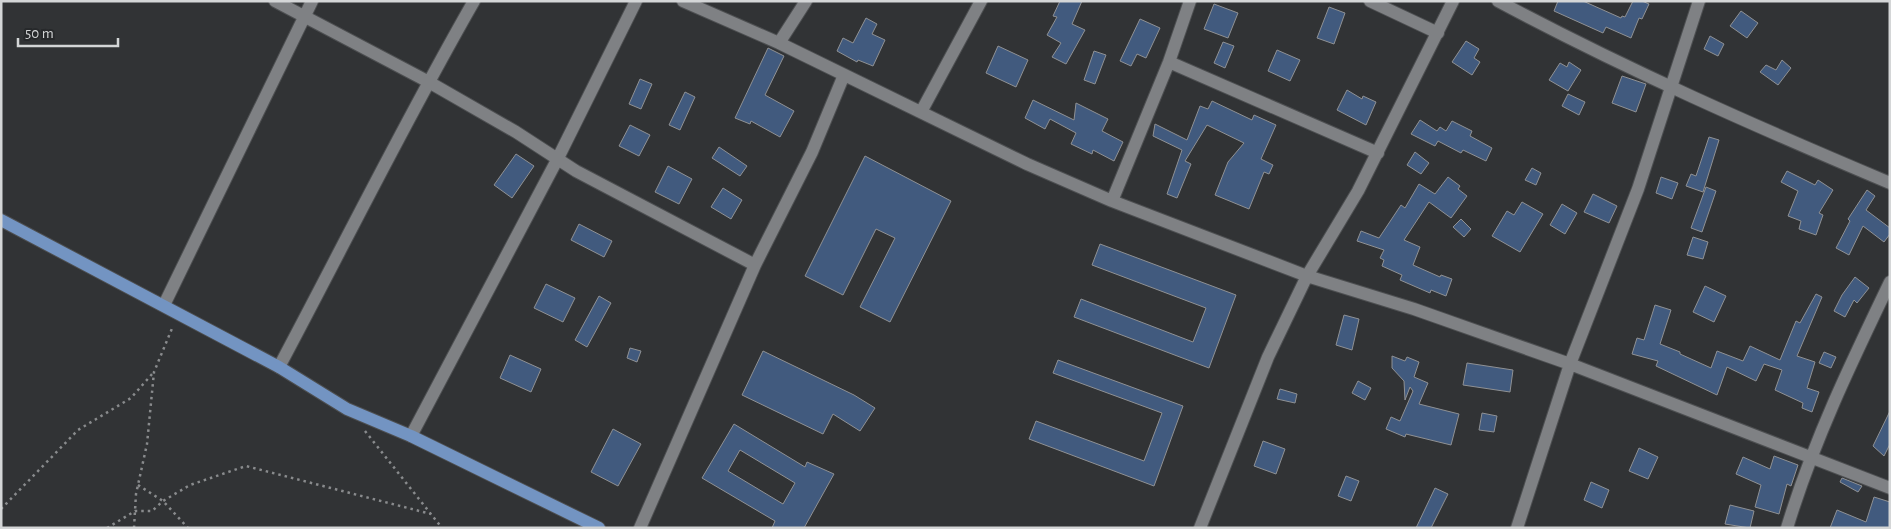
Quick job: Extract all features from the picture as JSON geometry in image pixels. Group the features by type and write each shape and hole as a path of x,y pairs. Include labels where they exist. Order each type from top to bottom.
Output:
{"main road":[{"path":"1,220 279,367 347,409 412,436 599,528"}],"street":[{"path":"275,1 304,18 427,81 516,132 557,160 755,265"},
{"path":"164,305 312,1"},
{"path":"279,367 360,216 427,81 474,1"},
{"path":"412,436 557,160 636,1"},
{"path":"683,1 779,43 1028,164 1112,201 1307,276 1414,309 1570,364 1890,488"},
{"path":"779,43 806,1"},
{"path":"921,112 981,1"},
{"path":"1112,201 1169,62 1190,1"},
{"path":"1370,1 1438,33"},
{"path":"1200,528 1268,357 1307,276 1348,209 1378,153 1454,1"},
{"path":"1498,1 1564,36 1672,87 1890,183"},
{"path":"1517,528 1570,364 1638,189 1699,1"},
{"path":"1169,62 1378,153"},
{"path":"640,528 755,265 812,152 844,75"},
{"path":"1786,528 1810,456 1845,376 1890,282"}],"path":[{"path":"134,528 138,485 147,444 154,372 178,313"},
{"path":"1,509 78,430 131,398 154,372"},
{"path":"347,409 442,528"},
{"path":"107,528 135,511 152,511 163,501 190,485 246,466 431,514"},
{"path":"138,485 163,501 188,528"}],"building":[{"path":"1060,1 1082,1 1072,24 1085,30 1066,64 1052,57 1061,43 1047,35 1057,17 1053,16"},
{"path":"1558,1 1583,1 1621,18 1622,16 1625,17 1633,1 1642,1 1649,4 1642,19 1639,18 1631,38 1606,27 1603,33 1554,11"},
{"path":"1214,4 1238,13 1228,38 1204,29"},
{"path":"1329,7 1345,13 1334,44 1317,38"},
{"path":"1741,11 1758,23 1747,38 1730,26"},
{"path":"866,18 877,24 872,34 885,40 873,66 858,60 857,62 837,51 843,38 853,43"},
{"path":"1140,19 1160,28 1146,58 1137,54 1131,66 1120,61"},
{"path":"1710,36 1724,44 1718,56 1704,49"},
{"path":"1466,41 1479,49 1474,58 1480,62 1472,75 1452,62"},
{"path":"1223,42 1234,46 1225,68 1214,63"},
{"path":"998,46 1028,60 1016,87 986,73"},
{"path":"768,48 784,56 765,95 794,111 780,137 751,121 750,124 735,118"},
{"path":"1277,50 1300,60 1290,81 1268,71"},
{"path":"1094,51 1106,55 1095,84 1084,80"},
{"path":"1782,60 1791,68 1778,85 1760,72 1766,65 1776,70"},
{"path":"1569,62 1581,70 1568,91 1549,80 1560,63 1567,67"},
{"path":"1622,76 1646,84 1636,112 1612,103"},
{"path":"640,79 652,84 641,109 629,104"},
{"path":"1347,90 1362,99 1363,96 1376,102 1366,125 1337,110"},
{"path":"685,92 695,97 680,130 669,125"},
{"path":"1568,94 1585,102 1579,115 1562,106"},
{"path":"1033,100 1074,120 1076,103 1108,119 1102,131 1123,142 1114,161 1093,150 1092,154 1071,144 1076,133 1050,119 1045,129 1025,118"},
{"path":"1212,101 1252,120 1254,115 1276,125 1261,159 1273,165 1269,174 1264,172 1249,209 1215,195 1228,162 1244,143 1207,125 1185,161 1191,164 1177,198 1167,194 1182,150 1153,136 1155,124 1187,140 1200,106 1208,109"},
{"path":"1420,120 1437,131 1440,127 1446,131 1452,121 1472,131 1470,136 1492,148 1486,161 1463,150 1461,153 1438,141 1435,146 1411,134"},
{"path":"630,125 650,135 639,156 619,146"},
{"path":"1709,137 1719,140 1703,192 1686,186 1691,174 1696,176"},
{"path":"719,147 747,166 740,176 712,158"},
{"path":"1415,152 1429,163 1421,174 1407,165"},
{"path":"516,154 534,166 512,198 494,185"},
{"path":"865,156 951,201 890,322 860,307 895,238 876,229 843,295 805,276"},
{"path":"668,166 692,179 679,204 655,192"},
{"path":"1532,168 1541,173 1536,185 1525,180"},
{"path":"1787,171 1815,185 1818,180 1833,190 1819,213 1823,215 1816,235 1799,229 1801,221 1788,216 1798,191 1781,182"},
{"path":"1448,177 1460,186 1458,189 1467,196 1451,218 1429,202 1404,240 1420,247 1413,265 1440,277 1441,275 1452,279 1446,296 1431,290 1430,293 1400,280 1402,275 1382,266 1384,260 1380,258 1384,250 1357,241 1361,231 1379,238 1401,205 1405,208 1419,184 1435,194"},
{"path":"1661,177 1678,183 1672,199 1656,193"},
{"path":"1706,187 1716,191 1702,232 1691,228"},
{"path":"723,188 742,200 731,219 711,207"},
{"path":"1867,190 1875,196 1866,210 1890,228 1890,234 1884,242 1863,226 1849,255 1836,248 1850,221 1848,219"},
{"path":"1593,194 1617,206 1609,223 1584,212"},
{"path":"1522,202 1543,214 1520,252 1492,236 1507,211 1514,215"},
{"path":"1562,204 1577,213 1565,234 1550,225"},
{"path":"1461,219 1471,229 1464,237 1453,227"},
{"path":"579,224 612,241 604,257 571,240"},
{"path":"1693,237 1708,242 1703,259 1687,255"},
{"path":"1100,244 1236,295 1209,368 1074,317 1081,299 1193,342 1206,308 1092,265"},
{"path":"1855,277 1869,288 1857,303 1854,300 1845,317 1834,311 1842,295"},
{"path":"546,284 575,298 563,322 534,308"},
{"path":"1705,286 1726,296 1714,322 1693,312"},
{"path":"1816,294 1822,297 1797,356 1815,362 1807,388 1819,392 1812,412 1802,408 1803,403 1775,390 1782,370 1764,364 1756,381 1727,367 1717,395 1656,366 1658,361 1632,354 1637,338 1644,340 1655,305 1671,310 1660,344 1711,368 1717,351 1743,361 1750,346 1780,360 1796,321 1800,323"},
{"path":"599,296 611,303 587,347 575,340"},
{"path":"1344,315 1359,319 1352,350 1336,345"},
{"path":"630,348 641,351 637,362 627,358"},
{"path":"763,351 854,395 875,408 860,431 833,414 823,434 742,395"},
{"path":"1824,352 1836,357 1831,368 1819,363"},
{"path":"510,355 541,369 531,392 500,378"},
{"path":"1392,356 1405,361 1407,357 1419,362 1414,377 1428,383 1419,404 1459,414 1451,445 1406,434 1405,437 1386,429 1391,417 1400,421 1413,391 1410,387 1405,400 1404,381 1392,368"},
{"path":"1058,360 1183,406 1154,486 1029,439 1036,421 1144,461 1162,413 1053,373"},
{"path":"1467,363 1513,370 1510,392 1463,385"},
{"path":"1358,381 1371,388 1365,400 1352,393"},
{"path":"1280,389 1297,394 1295,403 1277,399"},
{"path":"1890,411 1890,444 1884,456 1873,446"},
{"path":"1482,413 1497,416 1494,432 1479,430"},
{"path":"734,424 805,467 807,462 834,474 804,528 772,528 775,521 702,478","holes":["740,450 795,483 783,504 728,471"]},
{"path":"613,429 641,444 618,486 591,472"},
{"path":"1263,441 1285,449 1276,474 1254,466"},
{"path":"1639,448 1658,457 1648,479 1629,471"},
{"path":"1774,456 1798,465 1791,486 1787,484 1779,514 1755,507 1761,485 1736,474 1743,457 1770,469"},
{"path":"1346,476 1359,481 1351,501 1338,496"},
{"path":"1842,478 1862,486 1858,492 1840,482"},
{"path":"1591,482 1609,490 1602,508 1584,500"},
{"path":"1435,488 1448,494 1431,528 1416,528"},
{"path":"1874,497 1890,502 1890,528 1830,528 1837,510 1866,522"},
{"path":"1730,505 1754,511 1750,528 1725,524"}]}
